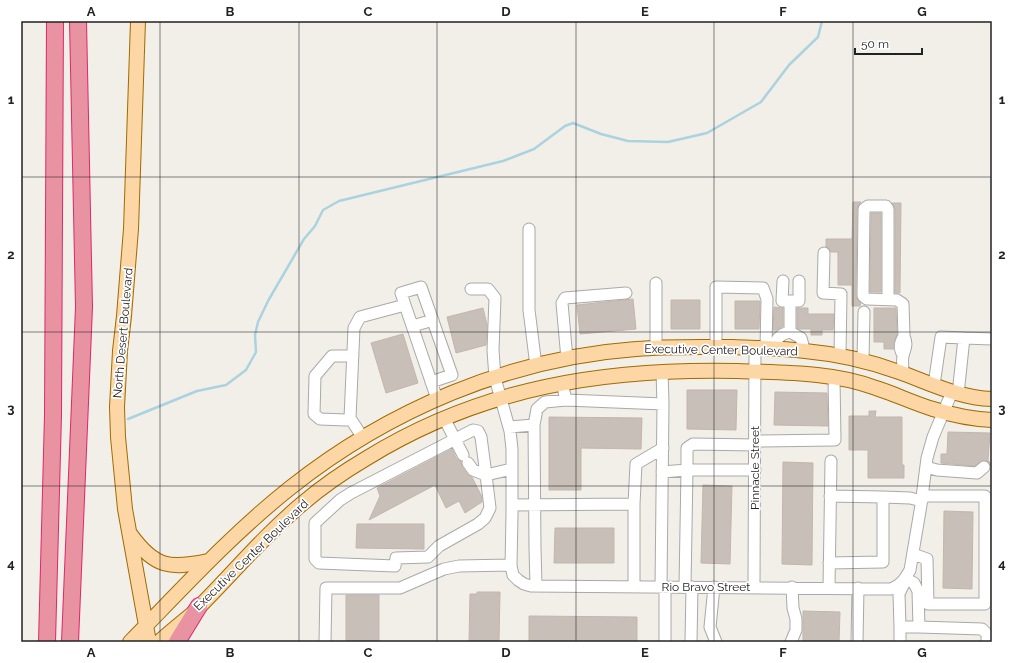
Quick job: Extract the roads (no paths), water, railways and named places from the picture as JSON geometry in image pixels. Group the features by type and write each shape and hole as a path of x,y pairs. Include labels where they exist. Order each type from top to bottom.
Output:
{"highway":[{"path":"47,642 53,415 56,21"},
{"path":"70,642 84,307 78,21"},
{"path":"177,642 199,606"}],"main road":[{"name":"North Desert Boulevard","path":"138,21 131,229 120,351 117,407 120,471 129,533 149,642"},
{"name":"Executive Center Boulevard","path":"130,642 208,561 289,488 322,464 405,413 437,399 495,378 536,366 567,359 617,351 656,348 716,347 803,350 863,360 955,393 969,397 992,399"},
{"name":"Executive Center Boulevard","path":"159,642 199,606 265,538 302,503 330,482 389,444 444,418 502,397 562,383 604,376 662,371 792,372 834,378 875,387 944,412 964,417 992,420"},
{"path":"348,447 359,463"},
{"path":"129,533 144,552 152,558 167,565 187,566 208,561"}],"street":[{"path":"888,300 888,209 886,206 868,206 864,209 864,296 867,299 888,300 897,300 903,304 906,350 903,355 902,373"},
{"path":"528,229 529,310 536,366"},
{"path":"824,254 823,293 841,294 840,355"},
{"path":"782,280 782,301 799,301 799,281"},
{"path":"656,283 656,348"},
{"path":"431,382 452,375 421,287 401,293 431,382 437,399"},
{"name":"Pinnacle Street","path":"716,347 716,287 763,288 767,299 765,349 755,372 754,587"},
{"path":"325,642 326,588 400,588 444,569 459,566 511,565 512,449 509,427 502,397 495,378 493,350 495,298 488,289 471,289"},
{"path":"567,359 562,303 565,298 626,293"},
{"path":"790,301 790,332"},
{"path":"363,438 350,418 354,328 360,317 405,305"},
{"path":"863,360 864,312"},
{"path":"412,326 433,320"},
{"path":"765,349 775,344 779,337 783,334 790,332 801,338 803,350"},
{"path":"934,386 941,337 992,339"},
{"path":"900,642 899,594 910,570 926,467 933,437 944,412 955,393 964,338"},
{"path":"350,418 346,420 320,419 314,414 315,376 332,356 353,356"},
{"path":"662,371 663,587 665,642"},
{"path":"691,642 687,448 693,444 835,440 834,378"},
{"path":"562,383 566,400"},
{"path":"536,586 534,548 534,425 537,409 546,402 566,400 663,404"},
{"path":"444,418 465,459 473,470 486,476 512,469"},
{"path":"509,427 534,425"},
{"path":"474,430 478,431 481,437 486,476 490,508 485,518 478,524 439,546 428,557 396,558 395,566 319,563 315,559 315,523 340,500 350,493 474,430"},
{"path":"634,586 634,504 636,464 663,448"},
{"path":"829,588 831,461"},
{"path":"926,467 937,470 987,467"},
{"path":"662,472 687,470 755,470"},
{"path":"830,496 883,496 910,498 985,496 985,604 928,604 927,559 913,554"},
{"path":"829,562 883,562 883,496"},
{"path":"512,505 634,504"},
{"name":"Rio Bravo Street","path":"511,565 513,575 518,580 524,584 536,586 891,588 900,585 906,579"},
{"path":"906,579 914,583 918,591 919,628"},
{"path":"714,587 710,627 712,636 716,642"},
{"path":"791,642 796,630 792,588"},
{"path":"857,642 858,588"},
{"path":"900,627 982,629 987,634 987,642"}],"waterway":[{"path":"128,419 197,391 226,385 246,370 256,352 255,335 258,322 268,301 304,239 315,226 323,210 339,201 503,161 534,149 565,126 573,123 601,134 628,141 668,142 707,133 761,102 789,65 818,37 822,21"}]}
